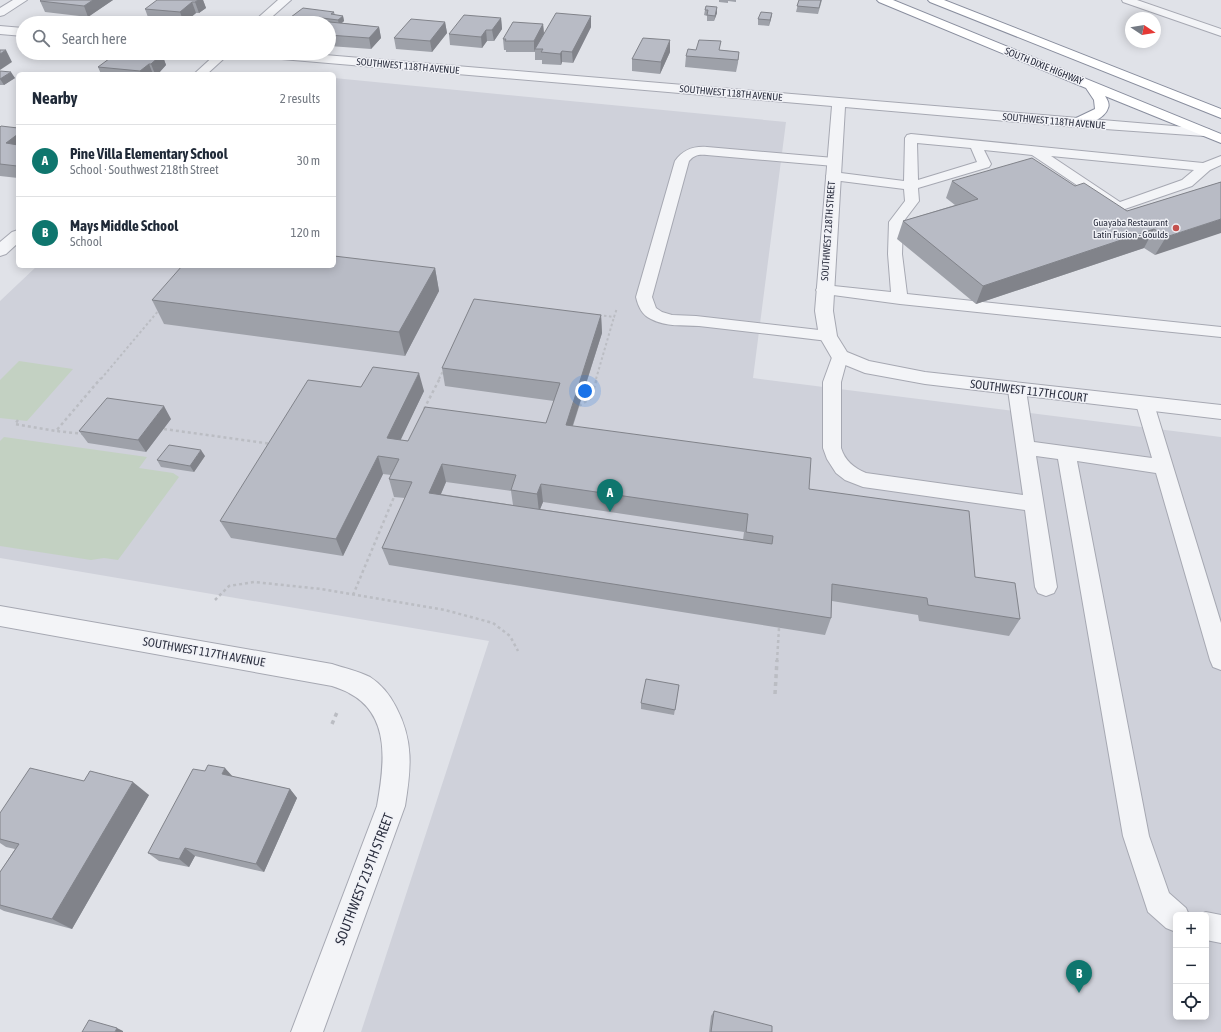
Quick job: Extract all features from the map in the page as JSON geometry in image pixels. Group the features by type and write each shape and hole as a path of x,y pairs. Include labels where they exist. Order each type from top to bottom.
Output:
{"highway":[{"name":"SOUTH DIXIE HIGHWAY","path":"883,0 1221,139"},
{"path":"910,0 1014,43 1071,55"},
{"name":"SOUTH DIXIE HIGHWAY","path":"934,0 1221,114"},
{"path":"1077,123 1093,117 1102,108 1103,101 1090,85"}],"street":[{"path":"0,13 21,0"},
{"path":"266,16 285,0"},
{"path":"0,30 16,31"},
{"path":"202,72 216,60"},
{"name":"SOUTHWEST 118TH AVENUE","path":"336,60 1077,123 1204,132"},
{"name":"SOUTHWEST 218TH STREET","path":"839,103 824,290 824,311 828,336 840,356"},
{"path":"0,251 16,237"},
{"name":"SOUTHWEST 117TH COURT","path":"840,356 865,367 925,378 1017,390 1221,412"},
{"name":"SOUTHWEST 117TH AVENUE","path":"0,616 332,675 356,683 375,697 390,721"},
{"name":"SOUTHWEST 219TH STREET","path":"307,1032 392,806 397,771 397,744 390,721"}],"lane":[{"path":"1127,0 1221,33"},
{"path":"900,299 895,254 896,222 912,201 911,138 1035,152 1205,167"},
{"path":"828,336 696,321 675,321 654,315 647,309 644,297 682,161 687,154 694,151 710,151 833,169 911,186 984,164 976,145"},
{"path":"1035,152 1119,207 1187,183 1205,167 1221,160"},
{"path":"824,290 1221,332"},
{"path":"840,356 832,382 832,448 834,457 845,471 853,476 874,482 1034,504"},
{"path":"1017,390 1046,588"},
{"path":"1145,404 1221,660"},
{"path":"1026,448 1164,467"},
{"path":"1066,453 1136,836 1158,902 1173,915"},
{"path":"1209,927 1221,929"}],"path":[{"path":"579,406 591,398 619,302"},
{"path":"56,431 160,308"},
{"path":"599,315 614,317"},
{"path":"422,413 447,363"},
{"path":"18,420 15,424 86,435"},
{"path":"164,429 278,445"},
{"path":"353,595 394,497"},
{"path":"215,600 230,586 254,582 321,589 445,610 493,623 510,636 518,651"},
{"path":"775,694 779,628"},
{"path":"332,724 341,704"}],"shaded area":[{"path":"336,78 786,122 753,378 1221,437 1221,1032 361,1032 489,641 0,558 0,301 35,268 336,268"}],"green space":[{"path":"19,361 73,369 27,421 0,418 0,380"},
{"path":"4,437 147,457 139,468 173,473 179,477 118,560 104,558 91,560 0,546 0,441"}],"building":[{"path":"93,0 84,6 40,1"},
{"path":"157,0 198,0 192,2 180,12 145,9"},
{"path":"799,0 821,0 819,8 797,6"},
{"path":"706,6 717,7 715,16 707,15 708,10 705,10"},
{"path":"303,8 334,12 331,14 343,16 338,20 336,20 336,16 292,16"},
{"path":"761,12 772,13 770,20 758,19"},
{"path":"556,13 591,16 572,52 562,51 560,54 541,52 543,49 535,49"},
{"path":"464,15 501,18 492,30 486,30 481,37 449,34"},
{"path":"411,19 445,22 430,41 394,38"},
{"path":"513,22 543,24 534,41 505,41 506,39 503,39"},
{"path":"336,23 379,27 369,38 336,36"},
{"path":"643,38 670,40 661,62 632,59"},
{"path":"699,40 721,41 719,50 739,52 738,60 686,56 688,49 696,50"},
{"path":"0,50 6,50 0,54"},
{"path":"108,60 155,60 140,71 98,67"},
{"path":"0,71 11,72 0,79"},
{"path":"0,127 16,128 16,136 6,143 16,145 16,166 0,164"},
{"path":"1032,158 1075,186 1084,183 1127,211 1221,182 1221,219 1166,237 1154,229 983,286 903,221 978,199 952,181"},
{"path":"336,256 435,268 399,332 152,300 180,268 336,268"},
{"path":"474,299 601,315 566,425 811,458 809,489 969,511 975,577 1015,583 1020,619 928,605 927,598 832,584 831,618 382,548 412,482 389,479 399,459 378,456 336,539 220,521 308,380 361,387 373,367 419,373 387,438 408,441 425,407 546,423 560,383 442,368","holes":["442,464 516,475 511,490 537,494 541,484 748,514 746,532 773,536 772,544 429,493"]},
{"path":"107,398 164,406 138,440 79,431"},
{"path":"169,445 201,450 190,466 157,460"},
{"path":"646,679 679,685 675,710 641,703"},
{"path":"208,765 225,768 222,774 290,789 256,864 185,848 179,859 148,853 193,769 205,771"},
{"path":"30,768 84,781 90,771 133,782 52,919 0,905 0,872 19,844 0,839 0,813"},
{"path":"714,1011 772,1026 772,1032 711,1032"},
{"path":"89,1020 117,1028 115,1032 82,1032"}],"place":[{"name":"Guayaba Restaurant Latin Fusion - Goulds","path":"1176,228"},
{"name":"Pine Villa Elementary School","path":"610,512"},
{"name":"Mays Middle School","path":"1079,993"}]}
